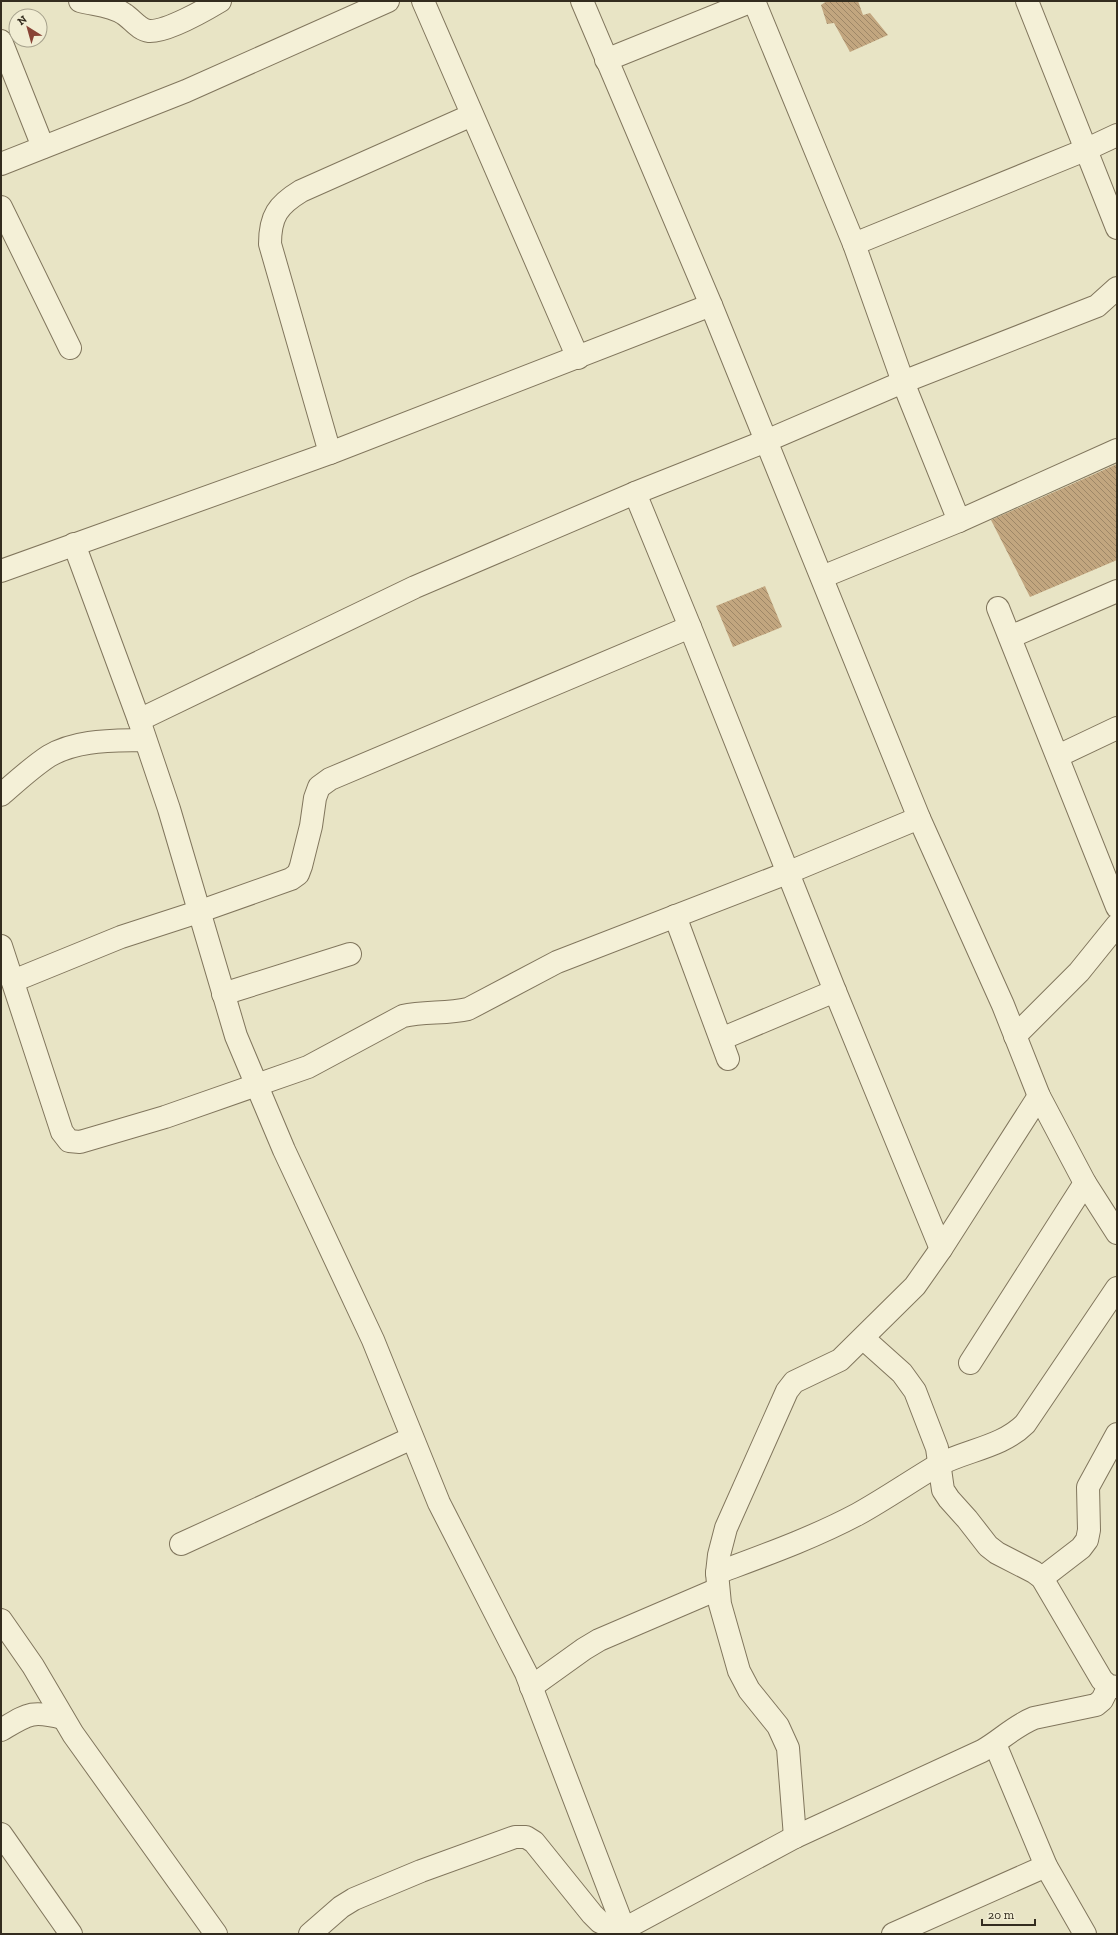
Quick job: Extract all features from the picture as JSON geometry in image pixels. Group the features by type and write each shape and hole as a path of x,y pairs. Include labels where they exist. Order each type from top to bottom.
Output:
{"street":[{"path":"80,1 116,10 124,14 141,28 148,31 157,30 186,19 220,1"},
{"path":"1,164 186,91 348,9 388,1"},
{"path":"423,1 578,358"},
{"path":"582,1 711,305 919,818 1015,1036 1039,1096 1085,1183 1117,1232"},
{"path":"606,60 753,1 854,244 903,382 958,521"},
{"path":"1027,1 1117,228"},
{"path":"1,41 43,148"},
{"path":"330,453 270,244 270,229 275,213 288,199 302,191 472,115"},
{"path":"854,244 1086,150 1117,135"},
{"path":"1,207 70,348"},
{"path":"1,795 50,756 73,746 142,730 414,587 634,493 766,440 903,382 1096,306 1117,288"},
{"path":"1,570 330,453 578,358 711,305"},
{"path":"822,577 958,521 1117,450"},
{"path":"634,493 690,627 787,873 941,1248"},
{"path":"74,544 142,730 169,809 198,912 236,1036 284,1150 373,1340 446,1520 519,1658 625,1931"},
{"path":"1010,637 1117,591"},
{"path":"998,608 1117,907"},
{"path":"13,981 121,938 291,879 298,874 302,866 311,826 315,798 319,787 330,779 690,627"},
{"path":"1058,756 1117,728"},
{"path":"1,946 62,1132 69,1141 80,1142 165,1117 318,1062 403,1016 418,1013 456,1012 468,1009 557,962 787,873 919,818"},
{"path":"675,916 724,1049 835,991"},
{"path":"1015,1036 1079,972 1117,925"},
{"path":"223,994 350,954"},
{"path":"795,1837 788,1748 778,1726 743,1681 727,1632 718,1581 719,1555 726,1528 787,1391 794,1382 840,1360 864,1339 914,1286 941,1248 1039,1096"},
{"path":"970,1363 1085,1183"},
{"path":"531,1687 599,1640 718,1581 857,1515 898,1492 939,1465 1005,1439 1017,1432 1025,1424 1117,1288"},
{"path":"625,1931 650,1913 795,1837 995,1744 1024,1722 1034,1718 1096,1705 1113,1687 1102,1680 1042,1578 1034,1572 997,1554 988,1546 968,1519 948,1499 943,1490 937,1448 916,1391 910,1381 864,1339"},
{"path":"1042,1578 1081,1548 1086,1540 1089,1530 1088,1487 1117,1434"},
{"path":"181,1544 412,1438"},
{"path":"1,1620 33,1666 63,1718 216,1934"},
{"path":"1,1730 24,1716 34,1713 44,1713 63,1718"},
{"path":"995,1744 1046,1866 1085,1934"},
{"path":"1,1834 71,1934"},
{"path":"310,1934 341,1907 354,1899 421,1871 515,1837 526,1837 534,1842 600,1922 625,1931"},
{"path":"893,1934 1046,1866"}],"building":[{"path":"827,1 858,1 863,15 870,13 888,35 850,52 834,23 827,24 821,5"},
{"path":"1117,464 1117,560 1030,597 991,520"},
{"path":"765,586 782,627 733,647 716,606"}]}
